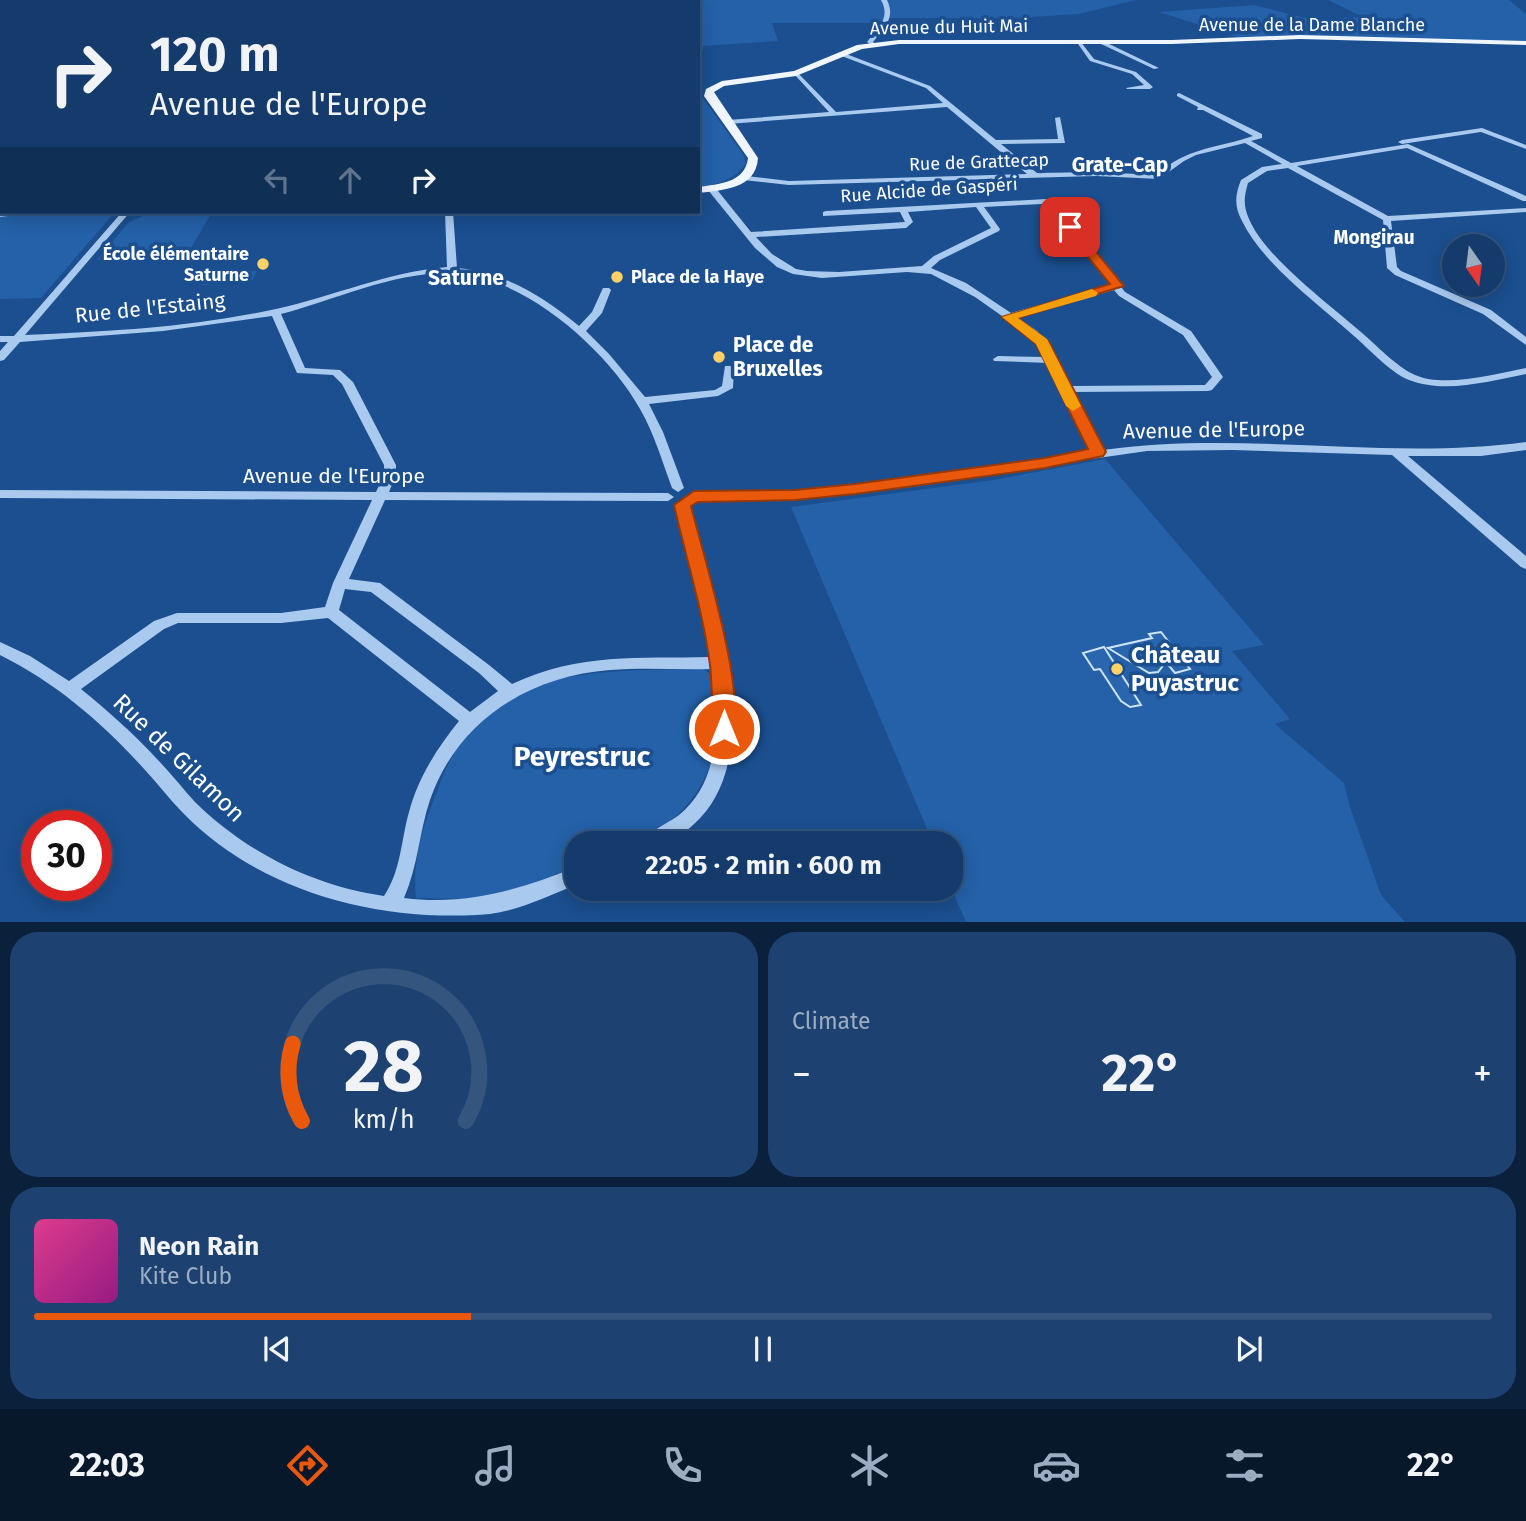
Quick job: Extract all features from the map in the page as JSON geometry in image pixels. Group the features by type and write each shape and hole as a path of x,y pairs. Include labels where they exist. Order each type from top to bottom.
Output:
{"main road":[{"name":"Avenue de la Dame Blanche","path":"1100,43 1331,37 1526,43"},
{"name":"Avenue du Huit Mai","path":"746,178 754,167 753,158 709,96 709,90 714,86 796,73 873,44 927,41 1100,43"},
{"path":"700,190 746,178"}],"street":[{"path":"873,44 870,42 884,26 890,13 884,0"},
{"path":"1078,42 1092,60 1134,73 1150,87 1129,88"},
{"path":"1100,43 1156,68"},
{"path":"841,54 928,88 1035,176"},
{"path":"796,73 834,114"},
{"path":"1179,95 1259,136 1244,140"},
{"path":"728,122 949,105"},
{"path":"995,142 1062,141 1058,118"},
{"path":"1524,147 1482,130 1402,141 1526,199"},
{"path":"1244,140 1387,219 1526,210"},
{"name":"Rue de Grattecap","path":"746,178 789,183 1117,174 1159,177 1169,164 1185,156 1244,140"},
{"path":"1408,146 1265,169 1250,176 1242,186 1239,200 1244,217 1256,239 1293,278 1411,377 1431,384 1446,384 1526,372"},
{"path":"711,188 774,261 794,272 816,274 924,269 955,283 1008,317 1042,342 1098,452"},
{"name":"Rue Alcide de Gaspéri","path":"826,214 1034,200 1051,205 1122,294 1187,333 1218,377 1208,388 1065,389"},
{"path":"924,269 937,258 996,229 978,204"},
{"path":"751,235 906,225 909,222 903,209"},
{"path":"845,212 854,229"},
{"path":"0,358 124,214"},
{"path":"449,214 452,269"},
{"path":"1387,219 1392,268 1398,274 1488,312 1526,342"},
{"name":"Rue de l'Estaing","path":"0,339 197,325 275,312 417,273 452,269 480,274 512,285 563,315 580,331 642,401 681,497"},
{"path":"1008,317 1117,286"},
{"path":"580,331 597,313 606,290"},
{"path":"275,312 301,371 336,372 347,382 390,465 390,475 382,495 340,583 331,612"},
{"path":"999,359 1052,359"},
{"path":"642,401 718,393 727,388 729,368"},
{"name":"Avenue de l'Europe","path":"0,494 762,496 833,491 1147,447 1233,446 1481,452 1526,446"},
{"path":"1396,452 1526,564"},
{"path":"672,831 692,815 712,788 722,752 725,707 720,663 681,497"},
{"path":"340,583 375,587 509,691"},
{"path":"70,689 159,625 177,618 281,618 331,612 469,720"},
{"name":"Rue de Gilamon","path":"0,648 28,660 70,689 157,772 192,811 223,838 258,861 324,892 358,902 442,910 492,905 564,881"},
{"path":"388,906 405,876 421,800 436,767 469,720 509,691 553,674 592,666 720,663"}],"shaded area":[{"path":"700,0 1136,0 1079,14 1014,18 884,18 880,23 772,23 778,41 703,46 703,51 700,51"},
{"path":"1328,0 1509,0 1526,14 1526,42 1300,35 1240,38 1159,12 1254,5 1309,19 1363,17"},
{"path":"700,97 743,154 746,163 737,173 712,185 700,187"},
{"path":"20,214 113,214 41,298 0,299 0,217"},
{"path":"147,214 211,214 188,253 97,260 129,222"},
{"path":"257,271 252,281 202,285 207,275"},
{"path":"1105,459 1264,645 1232,651 1290,719 1275,724 1344,783 1381,895 1405,922 966,922 957,901 963,901 963,831 928,831 791,507 993,480"},
{"path":"703,669 714,676 719,714 718,735 706,775 683,810 656,831 564,831 564,871 522,887 474,899 416,898 415,871 426,820 456,749 474,724 495,705 521,691 550,681 581,675"}],"building":[{"path":"1161,632 1190,669 1175,673 1166,662 1158,672 1149,673 1108,648 1152,638 1149,634"},
{"path":"1104,647 1141,705 1130,707 1121,701 1100,669 1094,670 1083,653"}],"slow traffic":[{"path":"1073,406 1042,342 1008,317 1092,293"}],"place":[{"name":"École élémentaire Saturne","path":"263,264"},
{"name":"Place de la Haye","path":"617,277"},
{"name":"Place de Bruxelles","path":"719,357"},
{"name":"Château Puyastruc","path":"1117,669"}],"district":[{"name":"Grate-Cap","path":"1120,165"},
{"name":"Mongirau","path":"1374,237"},
{"name":"Saturne","path":"466,278"},
{"name":"Peyrestruc","path":"582,756"}],"route":[{"path":"724,729 725,707 720,663 682,505 694,497 795,495 855,489 1045,463 1098,452 1042,342 1008,317 1117,286 1070,227"}]}
